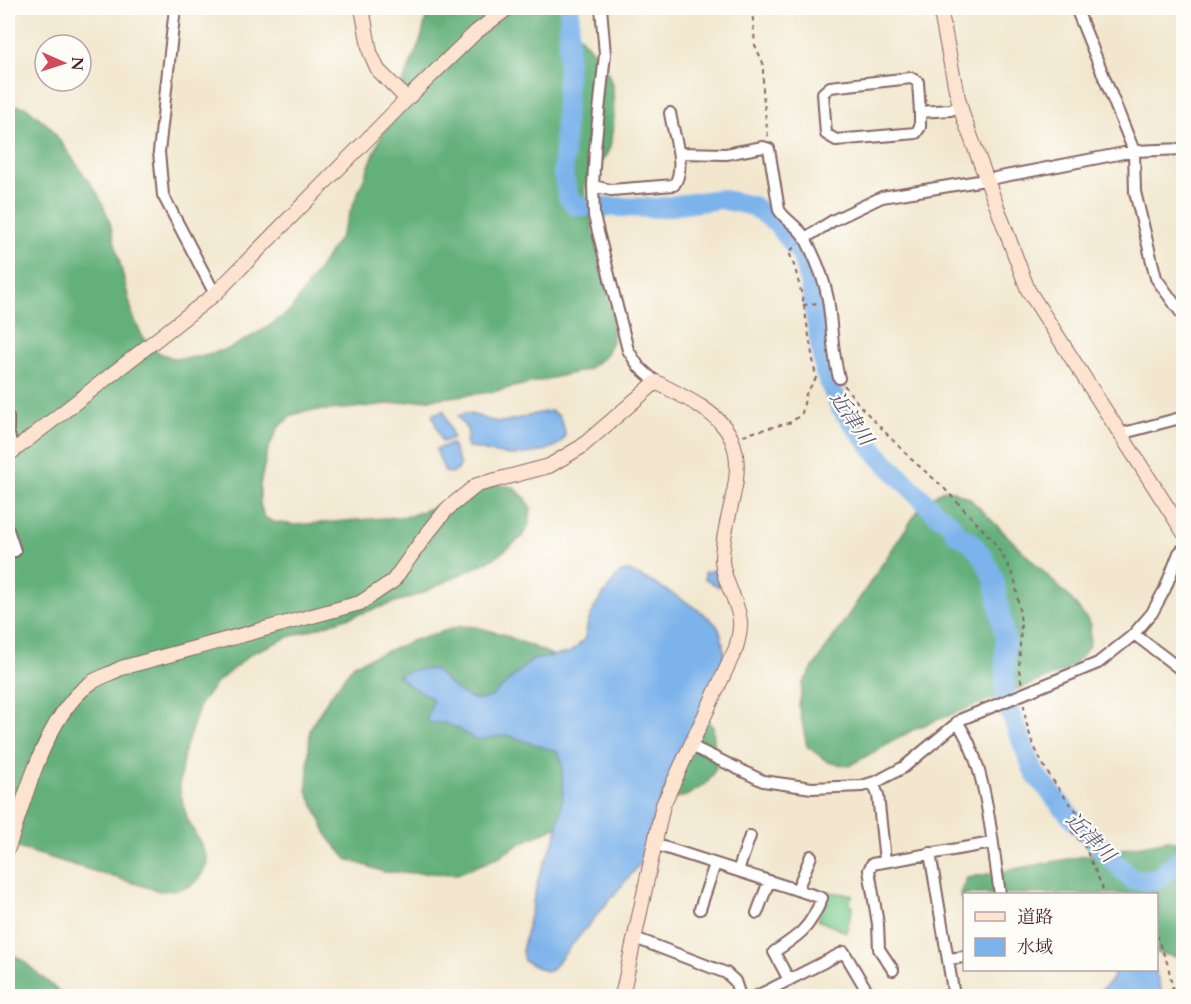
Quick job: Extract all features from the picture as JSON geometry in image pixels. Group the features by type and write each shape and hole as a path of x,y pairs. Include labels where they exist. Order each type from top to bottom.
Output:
{"street":[{"path":"174,8 159,152 163,195 216,294"},
{"path":"362,8 370,52 378,70 407,99"},
{"path":"10,453 216,294 407,99 476,32 508,8"},
{"path":"601,8 604,54 593,186 594,216 628,350 639,368 656,382 711,413 726,427 732,438 738,461 738,479 724,538 723,571 740,618 740,633 736,648 663,805 622,996"},
{"path":"940,8 960,105 985,180 1028,290 1183,532"},
{"path":"1076,8 1134,151 1135,192 1156,278 1184,317"},
{"path":"911,78 918,82 920,112 920,127 916,133 836,140 826,135 824,93 830,87 911,78"},
{"path":"920,112 951,110 960,105"},
{"path":"593,186 611,189 674,185 677,181 680,153 673,134 670,113"},
{"path":"680,153 726,154 763,147 769,149 779,210 798,227 805,238 828,298 835,364 839,378"},
{"path":"805,238 834,220 882,197 1134,151 1184,149"},
{"path":"8,848 36,766 55,726 72,699 92,682 121,668 360,603 393,581 447,509 477,485 549,466 581,447 656,382"},
{"path":"8,417 10,453"},
{"path":"1120,434 1184,417"},
{"path":"8,530 15,551"},
{"path":"691,746 763,781 812,788 862,786 873,783 904,766 957,722 992,705 1098,663 1134,634 1152,613 1165,589 1179,553 1184,548"},
{"path":"1134,634 1184,672"},
{"path":"957,722 970,743 981,778 1000,893"},
{"path":"873,783 878,795 885,861"},
{"path":"738,871 750,836"},
{"path":"893,970 879,949 878,924 869,870 872,864 992,843"},
{"path":"654,844 822,898 814,916 801,934 774,952 789,980"},
{"path":"930,853 954,996"},
{"path":"797,890 811,856"},
{"path":"700,909 715,864"},
{"path":"757,913 769,881"},
{"path":"635,938 726,973 735,981 740,996"},
{"path":"757,996 844,952 870,996"},
{"path":"948,959 963,957"}],"path":[{"path":"752,8 755,45 763,63 763,93 769,149"},
{"path":"732,438 792,422 802,412 806,394 816,378 803,305 789,252"},
{"path":"803,305 827,302"},
{"path":"839,378 861,407 911,459 941,485 991,538 1007,563 1015,580 1021,623 1019,670 1024,693 1024,708 1032,738 1047,772 1067,801 1081,816 1072,831 1085,847 1105,893"},
{"path":"1158,940 1168,965 1174,996"}],"green space":[{"path":"429,8 561,8 578,34 606,67 613,88 614,118 610,147 604,160 591,170 584,188 612,314 612,341 604,357 586,370 492,392 344,409 305,411 292,415 278,428 267,452 260,485 260,504 264,517 273,522 295,525 410,516 494,484 513,487 526,499 531,509 529,524 521,538 494,558 420,594 289,637 252,653 216,683 200,704 184,752 179,786 187,819 208,862 195,883 184,888 160,891 8,845 8,105 26,107 50,127 98,194 109,219 133,316 142,336 159,353 173,358 191,358 229,349 268,327 291,310 340,237 421,39"},
{"path":"943,490 953,491 969,498 1071,599 1091,625 1087,649 1065,671 916,728 849,766 828,762 807,746 799,706 803,683 923,503"},
{"path":"461,626 476,627 502,634 705,719 713,727 716,768 707,783 686,796 577,817 521,843 497,858 457,874 384,872 347,859 329,838 307,791 310,729 328,699 354,664 415,640"},
{"path":"1169,840 1183,844 1183,958 1158,953 1158,893 963,893 963,900 960,893 967,878"},
{"path":"829,892 852,895 849,905 853,906 846,932 818,920"},
{"path":"8,952 22,960 64,996 8,996"}],"water":[{"path":"444,411 453,438 442,442 432,414"},
{"path":"551,411 559,416 562,422 565,432 563,440 552,448 516,455 468,447 465,443 468,431 458,416 468,414 500,422"},
{"path":"452,444 460,465 458,470 452,473 445,472 436,449"},
{"path":"715,570 719,587 705,579 705,572"},
{"path":"629,571 676,596 711,619 721,634 725,662 653,816 644,859 550,971 545,971 524,961 522,951 539,876 556,836 563,796 562,762 558,752 507,735 476,740 444,723 430,723 427,719 433,700 409,686 398,675 414,670 434,669 453,687 467,696 474,699 491,697 532,660 569,653 578,646 585,638 588,622 596,605 617,576"},
{"path":"1116,971 1155,971 1163,996 1095,996 1109,983"}],"waterway":[{"name":"近津川","path":"570,8 563,174 568,197 576,206 657,208 720,199 753,206 775,222 801,254 810,285 825,373 840,407 879,456 938,515 949,523 956,534 970,541 984,558 994,579 1005,639 1005,700 1035,774 1071,817 1131,879 1147,881 1157,879 1184,855"}]}
